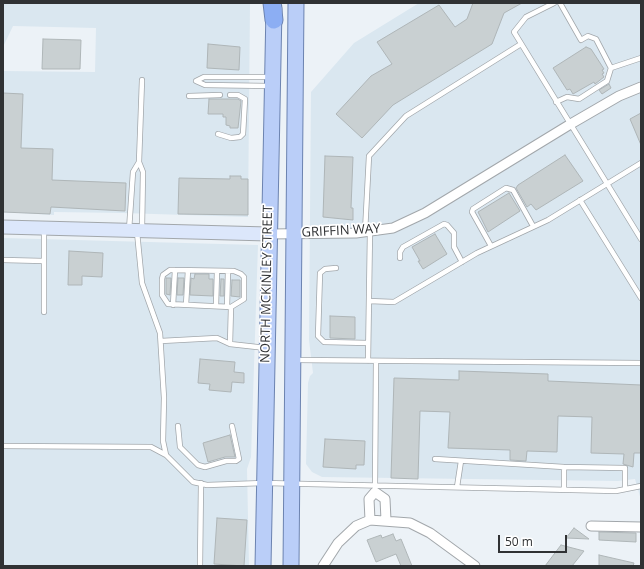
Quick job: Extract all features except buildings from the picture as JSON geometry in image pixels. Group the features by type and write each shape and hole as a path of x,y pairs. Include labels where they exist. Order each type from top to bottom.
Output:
{"highway":[{"path":"273,3 274,20"}],"main road":[{"name":"NORTH MCKINLEY STREET","path":"291,566 296,3"},
{"name":"NORTH MCKINLEY STREET","path":"263,566 268,234 274,20"}],"street":[{"name":"GRIFFIN WAY","path":"3,227 268,234 367,232 393,228 425,213 619,96 641,87"},
{"path":"370,520 369,499 375,489 385,498 386,520"},
{"path":"323,566 333,549 346,535 356,526 370,520 410,523 430,533 475,566"},
{"path":"591,526 641,527"}],"lane":[{"path":"554,3 526,17 514,32 569,125 641,239"},
{"path":"556,102 567,97 579,99 607,81 611,68 596,39 588,36 581,40 560,3"},
{"path":"368,361 369,301 367,232 369,156 406,116 521,44"},
{"path":"611,68 641,58"},
{"path":"204,77 272,81 205,85 196,81 204,77"},
{"path":"136,231 143,172 139,162 142,80"},
{"path":"190,96 220,95"},
{"path":"218,134 231,138 240,138 244,134 245,98 238,95 230,95"},
{"path":"139,162 133,172 138,258 142,283 154,312 161,341 164,398 163,441 166,455"},
{"path":"369,301 394,302 491,246 548,220 641,163"},
{"path":"491,246 472,212 506,188 513,190 533,226"},
{"path":"580,200 641,296"},
{"path":"400,258 400,252 403,247 444,224 447,225 454,233 454,247 462,262"},
{"path":"44,228 44,312"},
{"path":"3,260 44,261"},
{"path":"336,268 324,269 320,273 318,336 324,342 368,343"},
{"path":"170,270 188,270 234,271 244,277 244,299 229,307 168,304 164,301 163,275 170,270"},
{"path":"173,304 175,270"},
{"path":"186,305 188,270"},
{"path":"216,306 217,271"},
{"path":"228,271 230,344"},
{"path":"161,341 217,338 230,344 266,348"},
{"path":"293,360 641,363"},
{"path":"375,489 376,361"},
{"path":"178,426 180,447 198,465 205,467 226,461 236,461 239,459 232,426"},
{"path":"3,446 151,448 166,455 194,482 207,485 264,483 375,489 457,487 616,491 641,486"},
{"path":"435,459 564,467 624,468 625,489"},
{"path":"457,487 461,461"},
{"path":"564,467 564,490"},
{"path":"200,566 201,483"}],"shaded area":[{"path":"3,3 250,3 248,217 54,212 54,215 3,212 3,71 95,72 96,28 13,26 3,47"},
{"path":"419,3 641,3 641,500 635,479 618,481 322,477 312,472 306,464 308,383 310,376 313,373 309,340 311,92 354,43"},
{"path":"3,238 258,245 251,457 247,469 249,566 3,566"}]}
